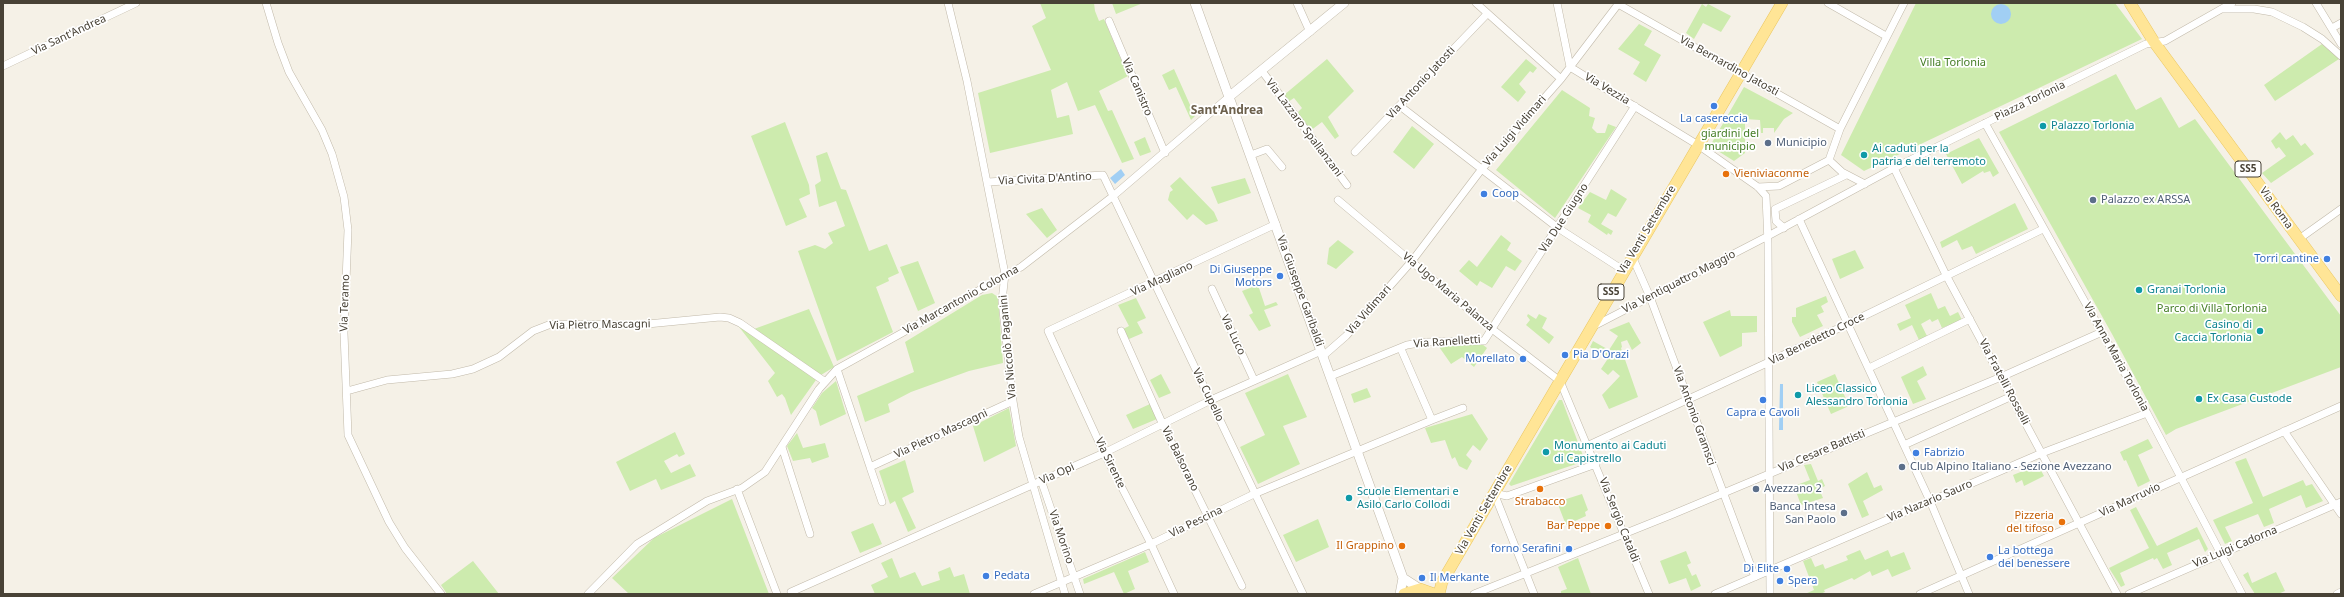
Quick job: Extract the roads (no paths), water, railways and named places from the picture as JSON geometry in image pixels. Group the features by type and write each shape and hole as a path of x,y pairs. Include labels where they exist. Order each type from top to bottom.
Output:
{"main road":[{"name":"Via Venti Settembre","path":"1431,592 1442,582 1560,381 1623,270 1782,3"},
{"name":"SS5","path":"2130,3 2154,42"},
{"name":"Via Roma","path":"2154,42 2341,296"},
{"path":"1404,594 1431,592"}],"street":[{"name":"Via Sant'Andrea","path":"3,66 136,3"},
{"name":"Via Teramo","path":"266,3 278,43 289,72 322,130 335,161 343,190 348,230 344,333 347,391 347,431 368,480 401,542 441,594"},
{"name":"Via Niccolò Paganini","path":"948,3 988,182 1005,274 1002,301 1013,401 1019,437 1065,594"},
{"name":"Via Giuseppe Garibaldi","path":"1196,3 1403,578"},
{"path":"1297,3 1310,32"},
{"name":"Via Marcantonio Colonna","path":"588,594 636,544 707,501 737,489 765,472 824,381 838,370 1005,274 1021,267 1112,197 1230,96 1344,3"},
{"path":"1476,3 1561,79"},
{"path":"1557,3 1570,66"},
{"path":"1828,3 1886,36"},
{"path":"1758,187 1779,186 1829,160 1840,128 1904,3"},
{"path":"2316,3 2341,44"},
{"name":"Via Luigi Vidimari","path":"1412,261 1481,170 1561,79 1619,4"},
{"name":"Via Bernardino Jatosti","path":"1619,4 1840,128"},
{"path":"2228,5 2272,12 2304,27 2322,39 2341,56"},
{"name":"Piazza Torlonia","path":"1800,219 1894,168 2146,44 2165,41 2228,5"},
{"name":"Via Antonio Jatosti","path":"1355,152 1487,14"},
{"name":"Via Canistro","path":"1109,21 1165,153"},
{"path":"2332,28 2341,23"},
{"name":"Via Vezzia","path":"1570,66 1698,145 1758,187 1775,209 1776,221 1784,228"},
{"name":"Via Lazzaro Spallanzani","path":"1262,71 1347,185"},
{"path":"1400,106 1558,228 1623,270"},
{"name":"Via Due Giugno","path":"1492,329 1635,106"},
{"name":"Via Anna Maria Torlonia","path":"1985,123 2147,413 2242,594"},
{"path":"1251,155 1267,149 1282,167"},
{"path":"1829,160 1846,175 1865,184"},
{"name":"Via Fratelli Rosselli","path":"1894,168 1946,274 2012,396 2078,524 2117,594"},
{"name":"Via Civita D'Antino","path":"988,182 1103,175 1112,197"},
{"path":"1775,209 1846,175"},
{"path":"1766,196 1768,236 1770,594"},
{"name":"Via Cupello","path":"1112,197 1211,400 1254,494 1303,594"},
{"name":"Via Ugo Maria Palanza","path":"1338,200 1492,329 1560,381"},
{"path":"2299,238 2341,209"},
{"path":"1800,219 1930,502 1969,594"},
{"name":"Via Ventiquattro Maggio","path":"1590,328 1800,219"},
{"name":"Via Magliano","path":"1048,331 1276,224"},
{"name":"Via Benedetto Croce","path":"1589,445 1769,362 1946,274 2043,229"},
{"name":"Via Antonio Gramsci","path":"1632,256 1650,297 1754,577"},
{"name":"Via Vidimari","path":"1322,353 1346,336 1412,261"},
{"name":"Via Luco","path":"1212,289 1254,380"},
{"name":"Via Pietro Mascagni","path":"347,391 387,380 452,374 473,369 499,357 533,331 551,324 637,325 720,317 729,318 740,323 824,381"},
{"path":"1869,368 1970,319"},
{"name":"Via Ranelletti","path":"1330,376 1401,348 1426,342 1484,341 1492,329"},
{"name":"Via Sirente","path":"1048,331 1104,453 1152,544 1174,594"},
{"name":"Via Balsorano","path":"1121,331 1163,424 1242,586"},
{"name":"Via Cesare Battisti","path":"1474,594 1769,474 2001,377 2102,332"},
{"path":"1401,348 1432,420"},
{"name":"Via Opi","path":"791,592 1104,453 1254,380 1322,353"},
{"path":"838,370 882,502"},
{"name":"Via Sergio Cataldi","path":"1560,381 1589,445 1623,533 1649,594"},
{"path":"1904,445 2012,396"},
{"name":"Via Pietro Mascagni","path":"870,467 1013,401"},
{"name":"Via Marruvio","path":"1920,594 2341,406"},
{"name":"Via Pescina","path":"1034,594 1152,544 1254,494 1357,449 1463,408"},
{"name":"Via Nazario Sauro","path":"1715,594 2042,453 2147,413"},
{"path":"2284,431 2338,504 2341,514"},
{"path":"782,447 810,534"},
{"path":"1494,492 1507,496 1596,464"},
{"name":"Via Morino","path":"1041,480 1080,594"},
{"path":"737,489 777,594"},
{"path":"1494,492 1534,594"},
{"name":"Via Luigi Cadorna","path":"2129,594 2220,553 2338,504"},
{"path":"1400,594 1403,578 1431,592"},
{"path":"2337,594 2341,592"}],"water":[{"path":"2001,4 2008,7 2011,14 2008,21 2001,24 1994,21 1991,14 1994,7"},
{"path":"1121,169 1125,175 1115,184 1110,178"},
{"path":"1780,384 1783,384 1783,430 1779,430"}],"place":[{"name":"La casereccia","path":"1714,106"},
{"name":"Palazzo Torlonia","path":"2043,126"},
{"name":"Municipio","path":"1768,143"},
{"name":"Ai caduti per la patria e del terremoto","path":"1864,155"},
{"name":"Vieniviaconme","path":"1726,174"},
{"name":"Coop","path":"1484,194"},
{"name":"Palazzo ex ARSSA","path":"2093,200"},
{"name":"Torri cantine","path":"2327,259"},
{"name":"Di Giuseppe Motors","path":"1280,276"},
{"name":"Granai Torlonia","path":"2139,290"},
{"name":"Casino di Caccia Torlonia","path":"2260,331"},
{"name":"Pia D'Orazi","path":"1565,355"},
{"name":"Morellato","path":"1523,359"},
{"name":"Liceo Classico Alessandro Torlonia","path":"1798,395"},
{"name":"Ex Casa Custode","path":"2199,399"},
{"name":"Capra e Cavoli","path":"1763,400"},
{"name":"Monumento ai Caduti di Capistrello","path":"1546,452"},
{"name":"Fabrizio","path":"1916,453"},
{"name":"Club Alpino Italiano - Sezione Avezzano","path":"1902,467"},
{"name":"Strabacco","path":"1540,489"},
{"name":"Avezzano 2","path":"1756,489"},
{"name":"Scuole Elementari e Asilo Carlo Collodi","path":"1349,498"},
{"name":"Banca Intesa San Paolo","path":"1844,513"},
{"name":"Pizzeria del tifoso","path":"2062,522"},
{"name":"Bar Peppe","path":"1608,526"},
{"name":"Il Grappino","path":"1402,546"},
{"name":"forno Serafini","path":"1569,549"},
{"name":"La bottega del benessere","path":"1990,557"},
{"name":"Di Elite","path":"1787,569"},
{"name":"Pedata","path":"986,576"},
{"name":"Il Merkante","path":"1422,578"},
{"name":"Spera","path":"1780,581"}],"district":[{"name":"Sant'Andrea","path":"1227,111"}],"park label":[{"name":"Villa Torlonia","path":"1953,63"},
{"name":"giardini del municipio","path":"1730,140"},
{"name":"Parco di Villa Torlonia","path":"2212,309"}]}
